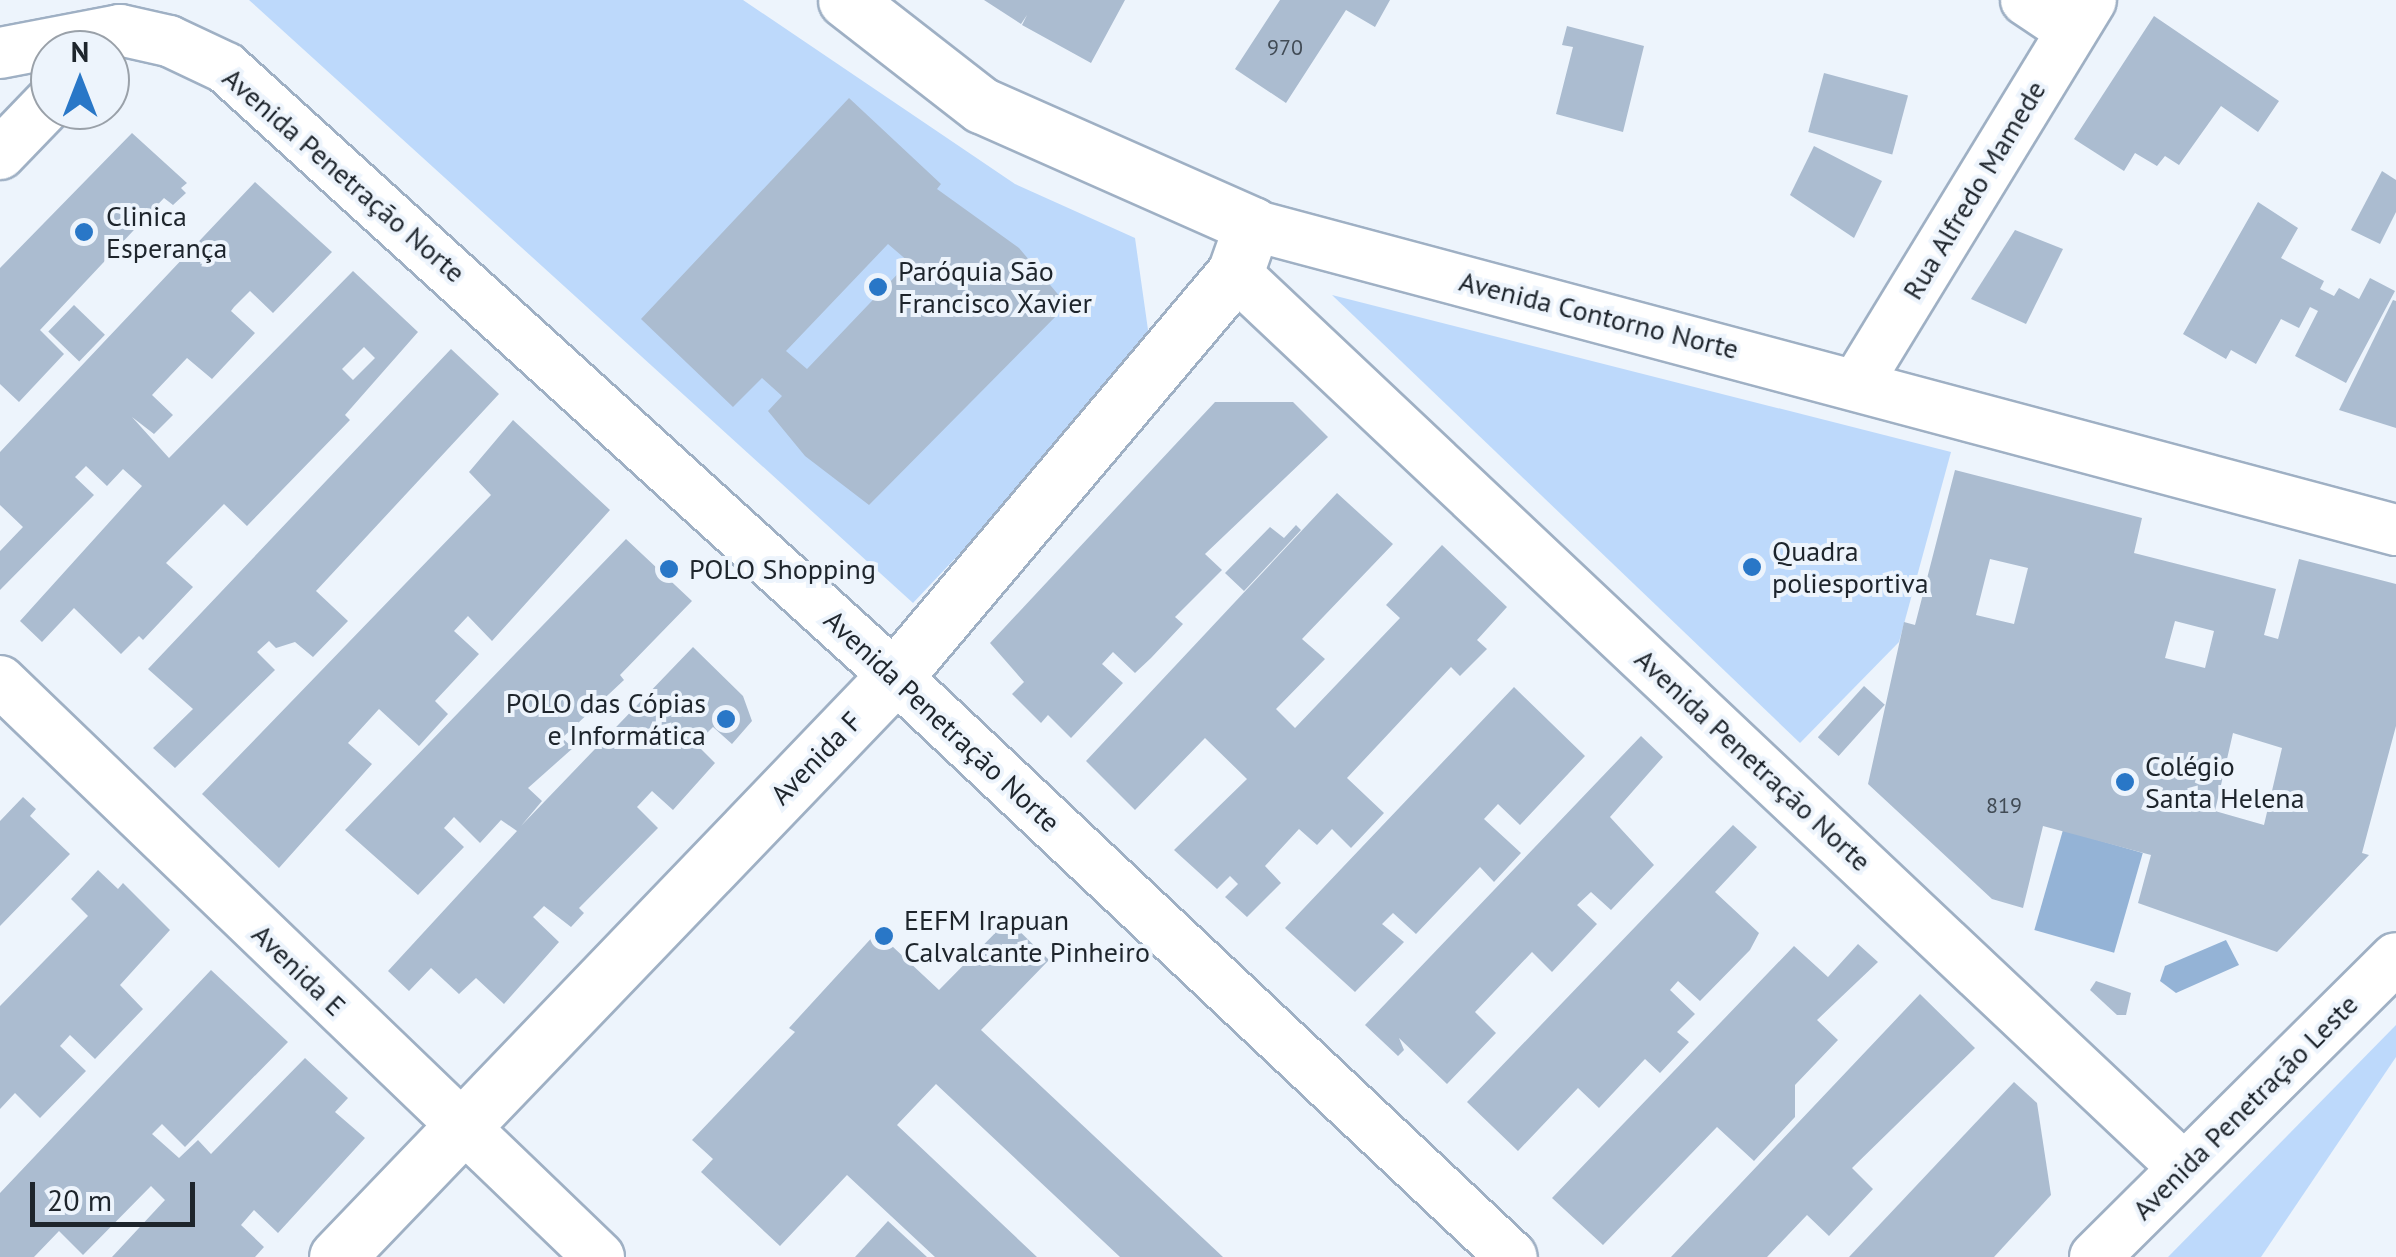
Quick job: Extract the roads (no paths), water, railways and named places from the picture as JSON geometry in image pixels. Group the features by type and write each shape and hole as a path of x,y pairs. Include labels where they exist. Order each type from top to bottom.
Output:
{"street":[{"name":"Avenida Contorno Norte","path":"846,0 981,104 1244,249 1858,382 2396,530"},
{"path":"2026,0 2081,15"},
{"name":"Rua Alfredo Mamede","path":"1858,382 2081,15"},
{"name":"Avenida Penetração Norte","path":"130,40 169,41 226,68 895,676 1512,1257"},
{"path":"0,54 30,50"},
{"path":"0,154 30,123"},
{"name":"Avenida F","path":"337,1257 895,676 1244,249"},
{"name":"Avenida Penetração Norte","path":"1244,249 2182,1166"},
{"name":"Avenida E","path":"0,681 599,1257"},
{"name":"Avenida Penetração Leste","path":"2095,1257 2182,1166 2396,958"}],"place":[{"name":"Clinica Esperança","path":"84,232"},
{"name":"Paróquia São Francisco Xavier","path":"878,287"},
{"name":"Quadra poliesportiva","path":"1752,567"},
{"name":"POLO Shopping","path":"669,569"},
{"name":"POLO das Cópias e Informática","path":"726,719"},
{"name":"Colégio Santa Helena","path":"2125,782"},
{"name":"EEFM Irapuan Calvalcante Pinheiro","path":"884,936"}]}
